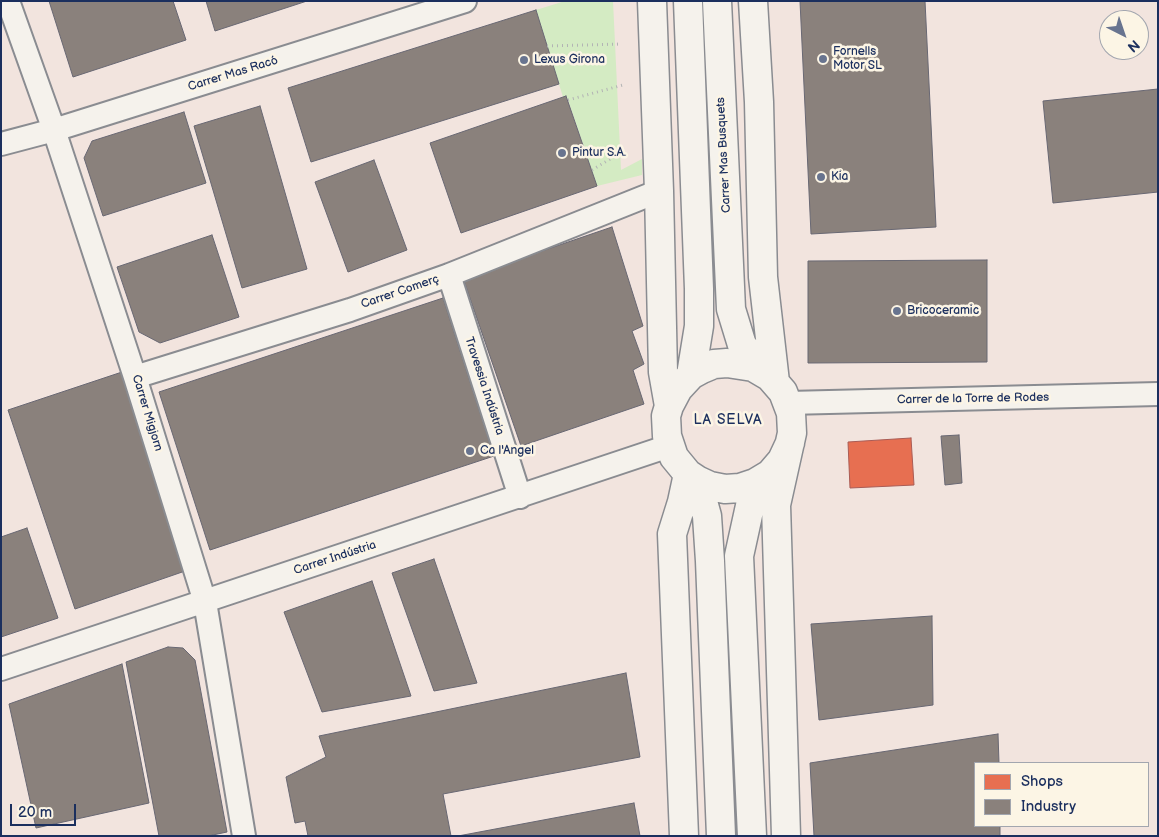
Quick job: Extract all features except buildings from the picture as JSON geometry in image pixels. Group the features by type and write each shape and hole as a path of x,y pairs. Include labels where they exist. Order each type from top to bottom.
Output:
{"main road":[{"path":"652,1 660,191 662,372 669,406"},
{"path":"688,1 699,289 699,326 691,375"},
{"name":"Carrer Mas Busquets","path":"717,1 731,309 742,345 776,386"},
{"path":"753,1 759,102 763,277 776,386 792,423 790,443 776,505 786,836"},
{"path":"721,836 707,516 692,477 674,457 669,446 666,426 669,406 678,389 691,375 714,364 727,363 753,367 776,386"},
{"path":"692,477 710,486 725,489 740,488 755,483 770,474 782,460 790,443"},
{"path":"684,836 672,534 692,477"},
{"path":"752,836 740,556 755,483"}],"street":[{"name":"Carrer Migjorn","path":"8,1 54,130 135,377 205,602 244,836"},
{"name":"Carrer Mas Racó","path":"1,144 54,130 465,1"},
{"name":"Carrer Comerç","path":"135,377 350,310 449,275 660,191"},
{"name":"Travessia Indústria","path":"449,275 520,497"},
{"name":"Carrer de la Torre de Rodes","path":"776,386 1158,394"},
{"name":"Carrer Indústria","path":"1,669 669,446"}],"path":[{"path":"547,46 622,44"},
{"path":"568,100 623,85"},
{"path":"592,170 625,150"}],"shaded area":[{"path":"1,1 1158,1 1158,836 1,836"}],"green space":[{"path":"565,1 613,1 621,170 642,159 642,175 597,186 568,100 566,96 563,97 536,10"}],"place":[{"name":"Fornells Motor SL","path":"823,59"},
{"name":"Lexus Girona","path":"524,60"},
{"name":"Pintur S.A.","path":"562,153"},
{"name":"Kia","path":"821,177"},
{"name":"Bricoceramic","path":"897,311"},
{"name":"Ca l'Angel","path":"470,451"}],"district":[{"name":"LA SELVA","path":"728,420"}]}
